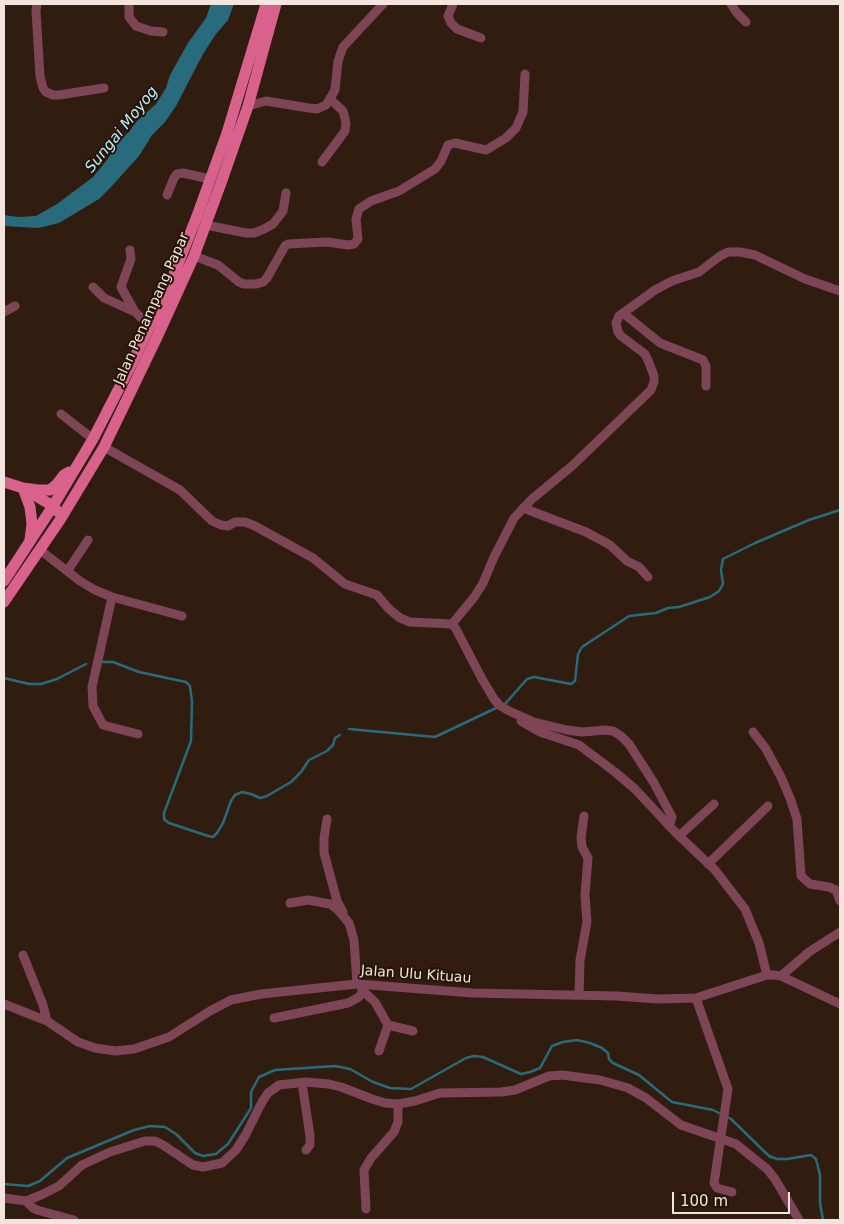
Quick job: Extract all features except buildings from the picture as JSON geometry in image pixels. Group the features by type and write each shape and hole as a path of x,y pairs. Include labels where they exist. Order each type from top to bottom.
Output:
{"main road":[{"name":"Jalan Penampang Papar","path":"4,581 53,506 93,439 171,282 227,132 266,4"},
{"name":"Jalan Penampang Papar","path":"4,602 60,520 104,447 194,256 248,106 276,4"},
{"path":"4,482 23,488 50,490 58,484 64,475 76,468"},
{"path":"23,488 53,506 58,512 60,520"},
{"path":"23,488 30,507 32,524 29,544"}],"street":[{"path":"37,4 40,76 46,92 53,95 68,95 104,88"},
{"path":"129,4 129,17 136,26 143,30 163,32"},
{"path":"248,106 266,101 317,109 326,105 335,90 338,61 343,47 383,4"},
{"path":"453,4 448,16 450,23 457,29 481,38"},
{"path":"731,4 746,22"},
{"path":"194,256 218,265 239,282 256,284 268,278 284,246 288,244 327,242 354,244 358,239 356,219 359,209 371,201 399,191 435,169 448,145 455,143 486,150 506,138 516,128 523,112 525,74"},
{"path":"322,162 344,131 346,124 343,111 330,99"},
{"path":"167,195 177,174 183,173 210,180"},
{"path":"206,225 246,233 264,229 273,224 283,211 286,193"},
{"path":"130,250 131,259 121,286 135,312 150,326"},
{"path":"452,624 484,583 504,536 514,518 572,466 651,390 654,376 645,354 618,332 617,320 623,313 661,286 699,272 728,252 755,255 805,279 840,290"},
{"path":"93,287 104,298 135,312"},
{"path":"4,312 15,306"},
{"path":"623,313 660,343 703,360 706,366 706,386"},
{"path":"61,414 93,439"},
{"path":"104,447 180,490 221,526 228,526 235,522 245,522 289,543 313,558 345,584 377,595 400,618 410,622 452,624 490,693 499,705 509,711 534,722 582,732 613,731 629,744 654,782 672,817 669,826"},
{"path":"523,508 586,532 607,543 648,577"},
{"path":"68,570 88,540"},
{"path":"40,550 80,581 112,597 182,616"},
{"path":"112,597 92,687 93,706 103,725 138,734"},
{"path":"509,711 515,718 540,732 579,745 590,753 628,783 715,870 745,909 759,943 766,975"},
{"path":"567,740 582,732"},
{"path":"753,732 766,749 782,777 797,818 801,876 810,884 836,890 840,901"},
{"path":"679,836 714,804"},
{"path":"708,864 768,806"},
{"path":"578,995 581,954 587,922 585,895 588,858 582,847 581,837 584,816"},
{"path":"274,1018 348,1003 359,996 360,987 355,950 349,923 337,901 324,853 324,838 328,819"},
{"path":"290,903 308,900 330,904 349,923"},
{"path":"781,976 799,960 840,932"},
{"path":"23,955 43,1005 47,1021"},
{"name":"Jalan Ulu Kituau","path":"4,1004 47,1021 78,1042 95,1048 115,1051 134,1049 169,1037 231,1000 261,994 360,987 657,999 696,998 766,975 781,976 840,1004"},
{"path":"360,987 375,1002 388,1025 413,1031"},
{"path":"696,998 728,1089 714,1183 717,1188 732,1192"},
{"path":"379,1051 388,1025"},
{"path":"4,1198 26,1200 58,1186 82,1165 110,1152 146,1141 155,1141 193,1164 203,1167 222,1163 236,1150 268,1093 278,1084 302,1083 341,1086 372,1099 398,1104 440,1093 515,1090 549,1076 562,1075 600,1080 628,1088 646,1098 681,1125 736,1144 767,1169 799,1220"},
{"path":"302,1083 310,1136 310,1145 306,1150"},
{"path":"366,1209 364,1170 371,1158 394,1132 398,1122 398,1104"},
{"path":"26,1200 37,1210 73,1220"}],"water":[{"path":"211,4 234,4 228,20 203,54 176,106 165,122 152,135 139,156 111,187 99,199 59,223 39,228 4,226 4,215 18,217 36,216 57,204 93,177 119,141 156,104 188,43 206,18"}],"waterway":[{"path":"505,704 527,679 534,677 571,684 575,681 578,654 582,647 629,616 656,613 710,597 719,591 723,584 721,570 723,559 809,520 840,510"},
{"path":"101,662 113,662 139,672 186,682 190,686 192,702 191,741 164,813 164,819 169,823 208,836 213,837 217,833 235,795 242,792 260,798 267,796 291,782 309,760 327,751 333,745 335,738 340,735"},
{"path":"4,678 29,684 41,684 57,679 86,664"},
{"path":"349,729 435,737 496,708"},
{"path":"4,1184 28,1186 40,1181 67,1158 134,1130 150,1126 165,1127 176,1134 195,1153 203,1156 216,1154 228,1144 251,1108 251,1092 259,1077 275,1070 335,1066 350,1069 373,1082 390,1088 411,1089 466,1058 474,1056 483,1057 521,1074 530,1072 540,1068 552,1046 577,1040 602,1048 608,1053 609,1059 613,1063 639,1075 672,1102 713,1110 731,1119 769,1156 777,1159 787,1159 811,1155 816,1159 820,1175 820,1203 823,1220"}],"water label":[{"name":"Sungai Moyog","path":"122,130"}]}
